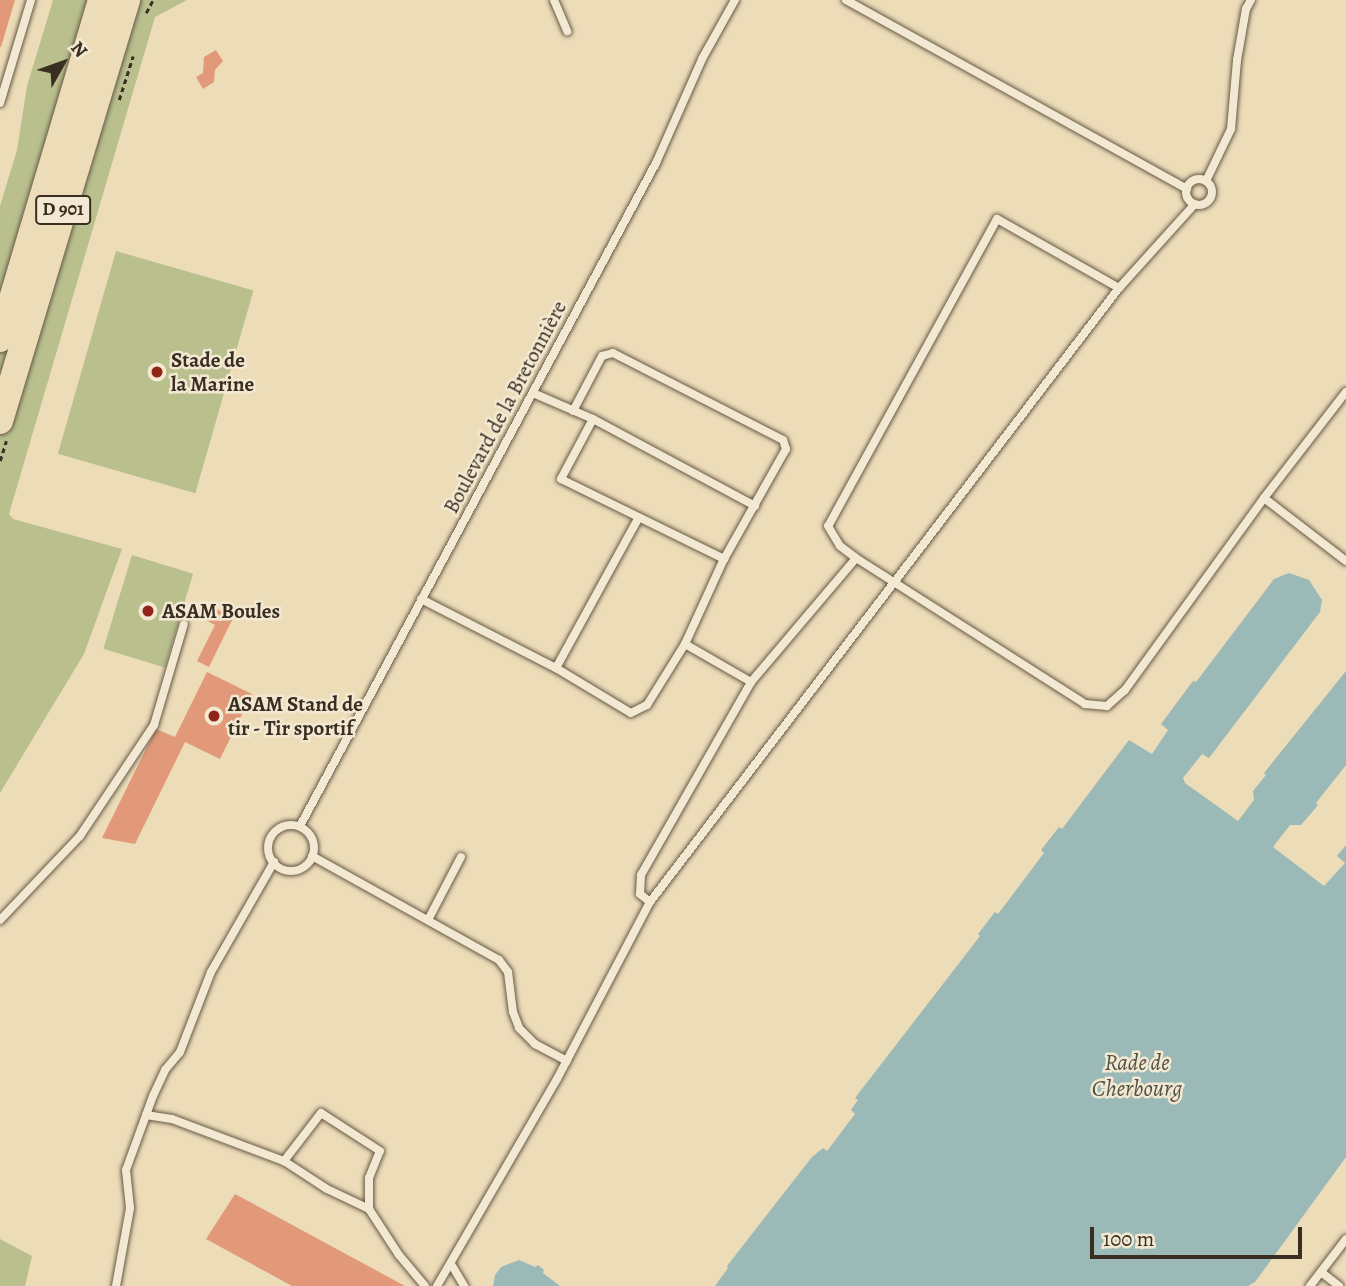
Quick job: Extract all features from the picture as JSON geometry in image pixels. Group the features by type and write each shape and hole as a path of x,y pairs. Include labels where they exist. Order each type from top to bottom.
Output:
{"main road":[{"name":"D 901","path":"0,339 101,0"},
{"name":"D 901","path":"0,421 127,0"}],"lane":[{"path":"0,103 31,0"},
{"path":"554,0 567,31"},
{"name":"Boulevard de la Bretonnière","path":"300,826 656,163 702,59 735,0"},
{"path":"846,0 1187,189"},
{"path":"1206,181 1231,129 1237,60 1246,9 1251,0"},
{"path":"72,180 96,136"},
{"path":"1194,181 1206,181 1212,191 1210,199 1203,204 1188,200 1187,189 1194,181"},
{"path":"437,1286 567,1061 650,902 1119,288 1195,204"},
{"path":"1119,288 997,219 828,526 840,546 856,558 1084,704 1107,706 1125,691 1264,498 1346,393"},
{"path":"421,599 556,668 631,713 647,705 685,644 724,559 786,450 783,440 613,353 601,356 573,411"},
{"path":"533,393 593,419 755,506"},
{"path":"593,419 561,479 724,559"},
{"path":"1264,498 1346,561"},
{"path":"556,668 638,519"},
{"path":"650,902 640,894 642,875 751,682 856,558"},
{"path":"0,920 80,836 154,725 184,624"},
{"path":"685,644 751,682"},
{"path":"286,826 300,826 311,835 313,856 309,863 295,870 287,870 274,862 269,848 274,833 286,826"},
{"path":"313,856 499,960 508,972 513,1012 519,1028 535,1044 567,1061"},
{"path":"428,920 461,857"},
{"path":"116,1286 130,1208 126,1170 146,1115 165,1070 180,1052 211,972 274,862"},
{"path":"284,1161 321,1113 380,1151 369,1178 369,1209"},
{"path":"146,1115 172,1119 284,1161 327,1189 369,1209 399,1255 425,1286"},
{"path":"1310,1286 1346,1239"},
{"path":"451,1264 464,1286"},
{"path":"1321,1272 1339,1286"}],"green space":[{"path":"53,0 187,0 155,17 9,514 13,519 122,549 84,654 0,793 0,206 17,150 27,86"},
{"name":"Stade de la Marine","path":"116,251 253,290 195,493 58,454"},
{"name":"ASAM Boules","path":"132,555 193,574 165,667 103,649"},
{"path":"0,1239 32,1256 25,1286 0,1286"}],"water":[{"name":"Rade de Cherbourg","path":"1289,573 1309,580 1322,600 1320,612 1209,758 1202,754 1183,778 1185,783 1238,821 1254,800 1253,791 1266,775 1264,773 1346,671 1346,765 1301,825 1290,825 1273,847 1324,886 1345,863 1337,856 1346,845 1346,1157 1255,1282 1248,1286 715,1286 727,1266 812,1157 823,1148 827,1151 855,1114 851,1110 858,1100 855,1098 980,936 978,934 995,912 998,914 1044,853 1041,850 1059,827 1062,829 1129,740 1152,754 1168,730 1161,724 1193,681 1196,682 1274,579"},
{"path":"519,1260 535,1267 538,1265 544,1270 543,1273 560,1286 493,1286 495,1275 501,1267"}],"building":[{"path":"0,0 15,0 1,47 0,47"},
{"path":"216,50 223,61 215,70 214,82 203,89 196,77 203,73 204,57"},
{"path":"203,602 233,618 209,667 197,661 215,625 197,615"},
{"path":"207,672 252,694 220,759 185,742 135,844 102,838 156,729 175,737"},
{"path":"235,1194 405,1286 292,1286 206,1239"}],"place":[{"name":"Stade de la Marine","path":"157,372"},
{"name":"ASAM Boules","path":"148,611"},
{"name":"ASAM Stand de tir - Tir sportif","path":"214,716"}]}
